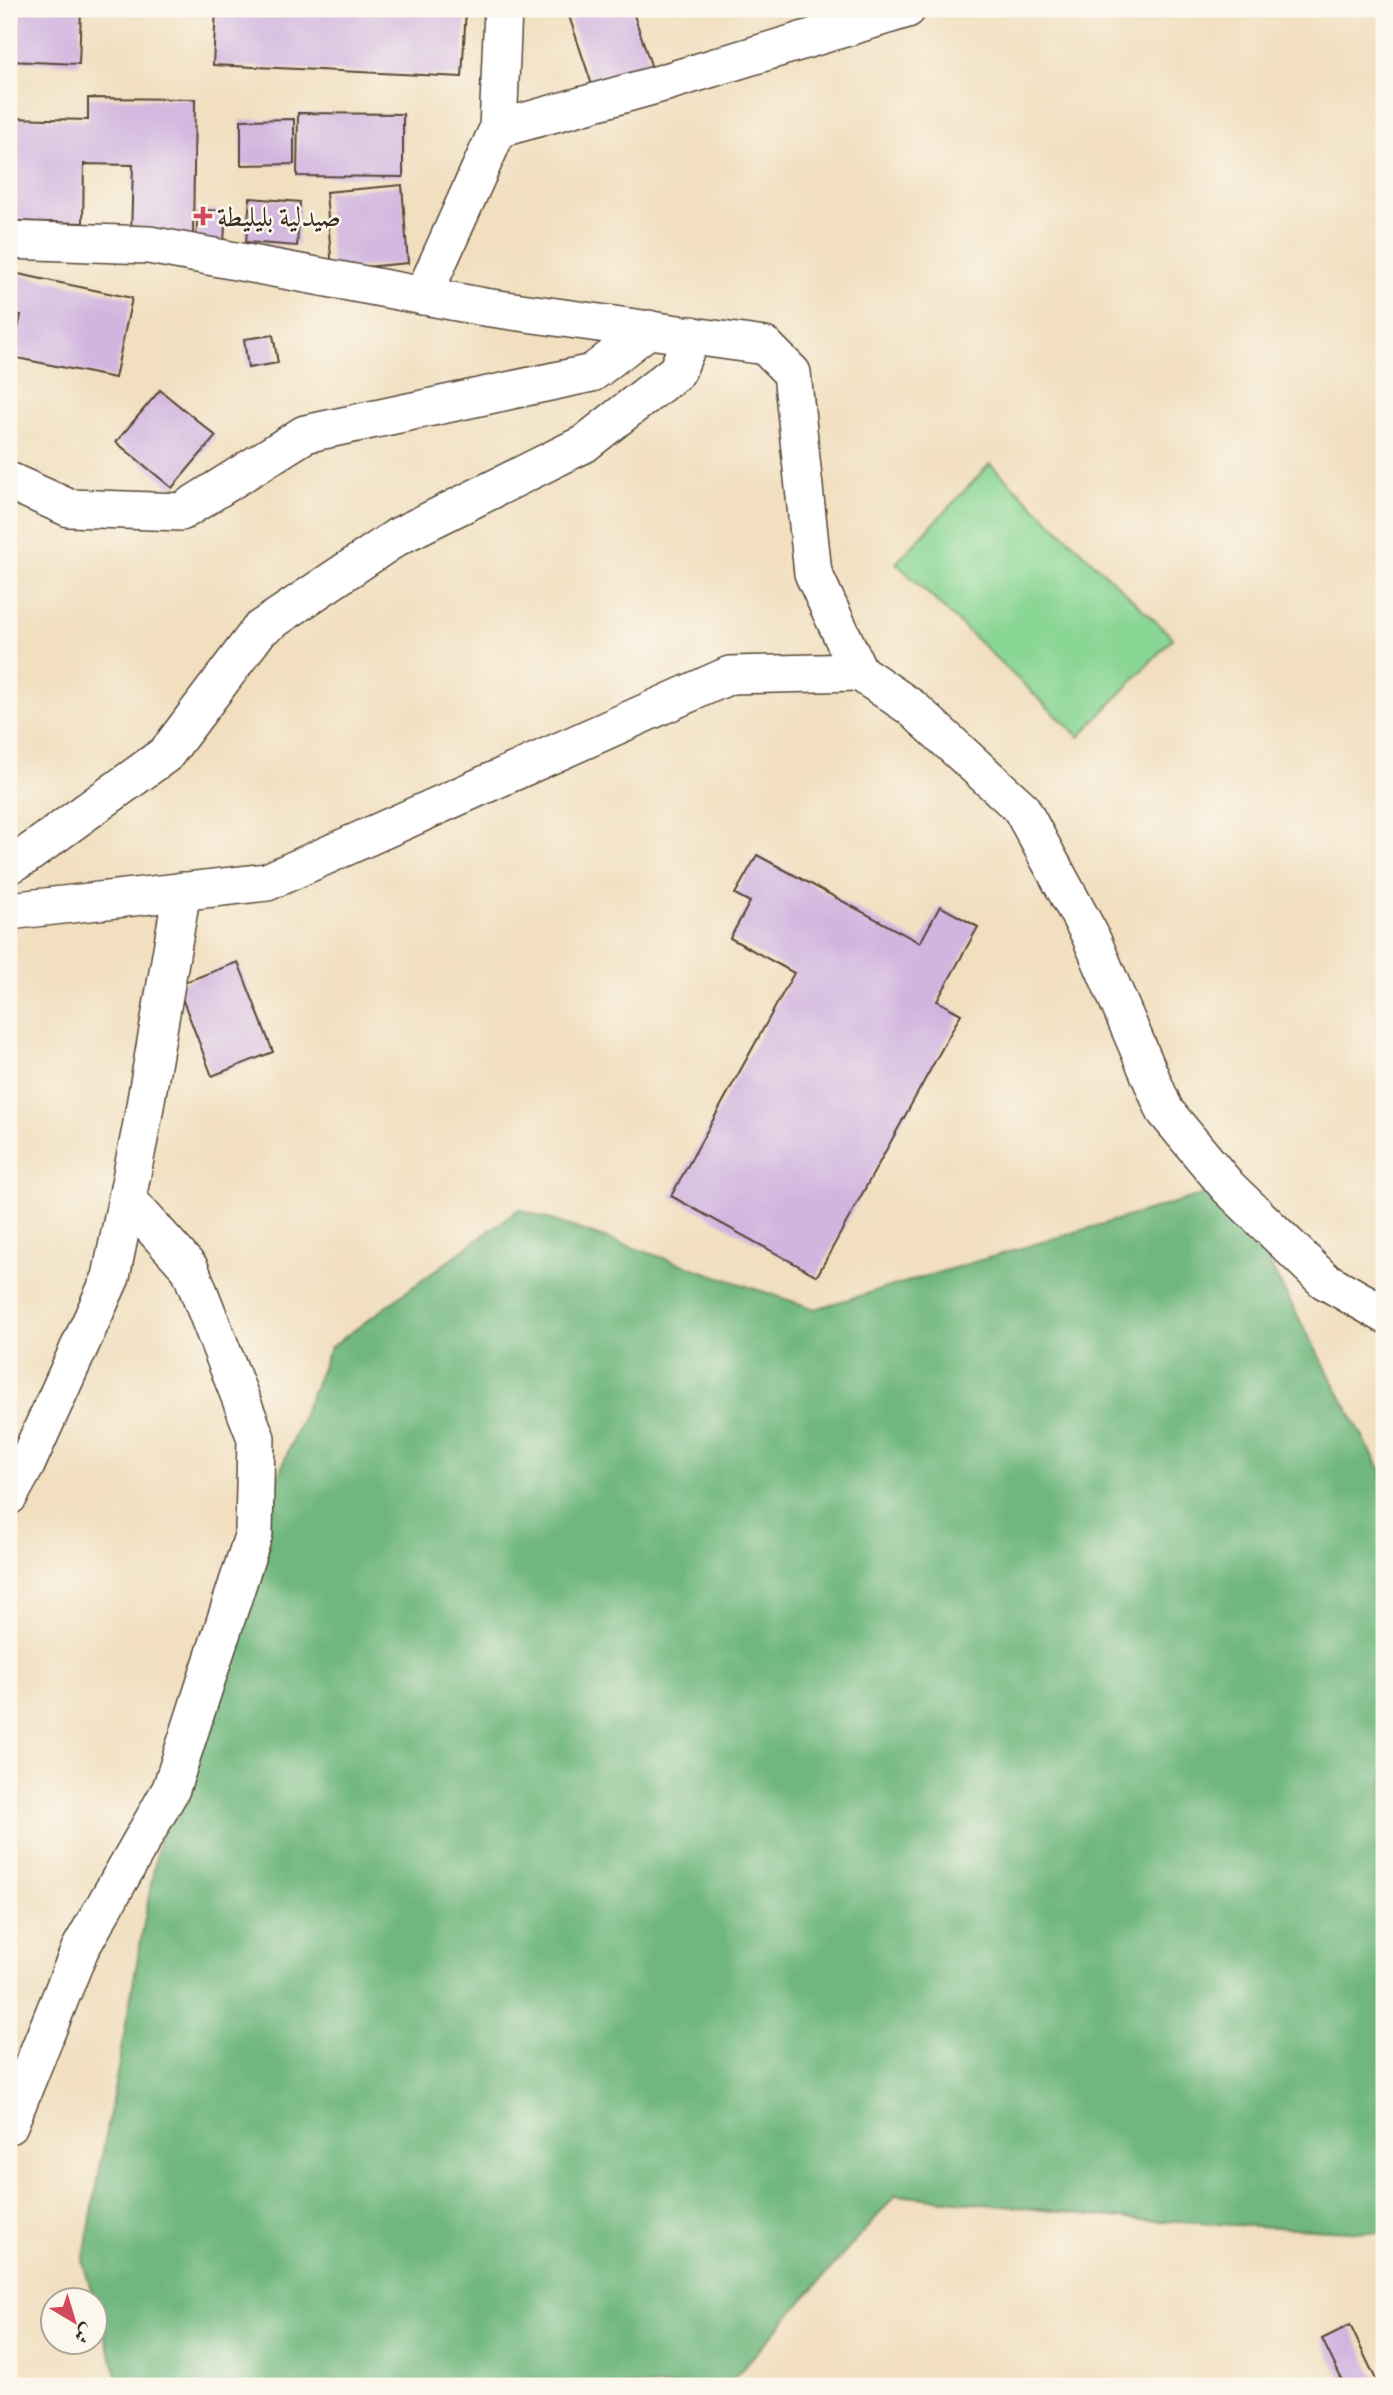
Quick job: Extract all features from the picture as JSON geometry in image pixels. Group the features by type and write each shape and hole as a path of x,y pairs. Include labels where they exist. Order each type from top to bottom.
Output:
{"street":[{"path":"423,296 498,129 503,9"},
{"path":"498,129 663,83 907,9"},
{"path":"9,240 149,245 484,307 765,346 792,373 813,573 859,672 912,708 1021,808 1090,936 1165,1111 1228,1186 1324,1280 1384,1314"},
{"path":"9,481 69,508 181,512 305,434 592,373 649,330"},
{"path":"9,865 24,857 166,754 260,629 397,537 584,444 677,371 692,335"},
{"path":"9,911 267,881 730,675 859,672"},
{"path":"9,1496 26,1465 111,1277 142,1129 182,891"},
{"path":"9,2124 80,1949 171,1789 254,1533 256,1438 190,1269 127,1199"}],"green space":[{"path":"990,464 1173,638 1079,737 896,563"},
{"path":"1228,1187 1384,1476 1384,2233 1142,2220 896,2195 727,2386 120,2386 108,2346 108,2286 90,2286 83,2263 181,1717 330,1348 519,1209 815,1309"}],"building":[{"path":"9,9 81,9 79,64 9,61"},
{"path":"216,9 466,9 462,77 213,65"},
{"path":"632,9 656,80 597,100 567,10"},
{"path":"88,98 195,99 193,238 131,237 133,165 84,164 83,223 9,221 9,118 88,120"},
{"path":"298,113 403,114 403,177 297,176"},
{"path":"294,119 294,164 241,165 241,120"},
{"path":"402,185 408,263 332,270 326,192"},
{"path":"250,198 300,202 297,246 246,242"},
{"path":"198,210 226,211 224,242 196,241"},
{"path":"9,272 132,298 115,378 12,357 21,315 9,313"},
{"path":"273,335 278,363 248,368 244,339"},
{"path":"160,390 216,436 172,488 116,442"},
{"path":"757,855 920,943 940,906 978,927 937,1001 961,1014 817,1276 671,1196 794,973 730,938 750,902 735,894"},
{"path":"238,962 273,1052 212,1076 177,985"},
{"path":"1350,2325 1379,2386 1345,2386 1322,2339"}],"place":[{"name":"صيدلية بليليطة","path":"203,216"}]}
